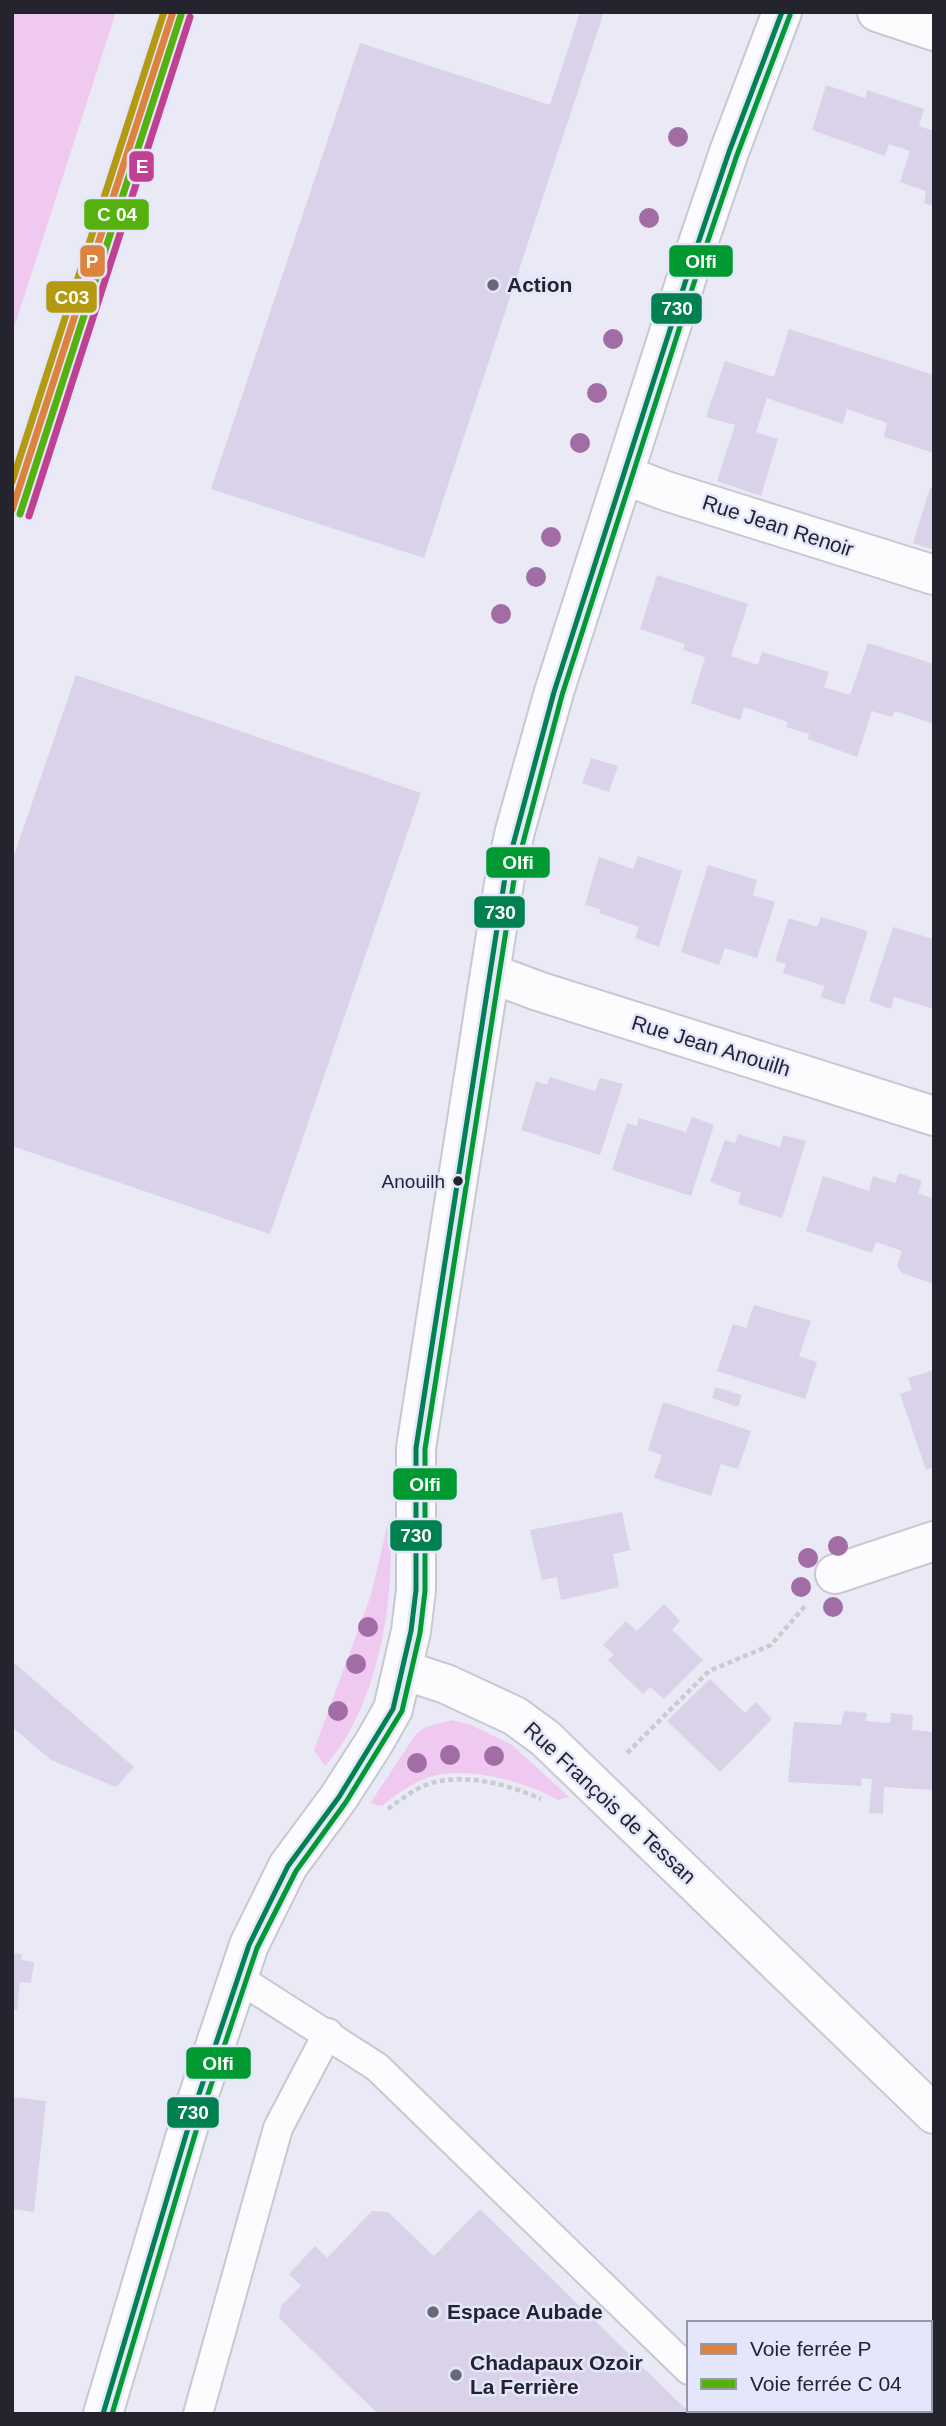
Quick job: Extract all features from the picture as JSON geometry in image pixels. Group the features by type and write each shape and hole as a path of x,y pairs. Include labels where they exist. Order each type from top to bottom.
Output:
{"street":[{"path":"103,2414 191,2119 249,1945 288,1866 339,1797 393,1709 411,1631 416,1590 416,1448 490,973 515,831 554,692 729,152 782,12"},
{"path":"877,12 934,31"},
{"name":"Rue Jean Renoir","path":"624,475 666,491 934,575"},
{"name":"Rue Jean Anouilh","path":"490,973 538,991 934,1116"},
{"path":"835,1574 934,1541"},
{"name":"Rue François de Tessan","path":"402,1670 446,1685 515,1716 545,1738 934,2114"}],"lane":[{"path":"239,1978 377,2067 687,2368"},
{"path":"198,2414 278,2128 328,2033"}],"path":[{"path":"623,1758 709,1671 771,1645 835,1574"},
{"path":"382,1814 415,1790 434,1782 457,1780 480,1780 546,1802"}],"shaded area":[{"path":"12,12 116,12 12,334"},
{"path":"389,1519 390,1582 380,1649 358,1714 343,1742 325,1766 314,1750 371,1595"},
{"path":"452,1720 471,1725 512,1745 569,1797 558,1800 513,1782 461,1773 424,1779 383,1805 378,1806 371,1802 416,1734 426,1727"}],"building":[{"path":"580,12 604,12 424,558 211,489 360,43 550,105"},
{"path":"826,85 865,98 867,90 924,109 919,126 934,131 934,206 924,203 926,191 900,182 910,151 889,144 885,156 812,130"},
{"path":"789,329 934,375 934,453 884,437 887,423 847,409 843,424 767,398 756,432 778,439 761,496 717,481 735,425 706,417 725,361 774,377"},
{"path":"930,488 934,489 934,550 913,543"},
{"path":"657,575 748,604 731,656 758,665 762,652 829,672 824,687 850,695 868,643 934,664 934,724 895,711 892,717 872,711 857,757 808,739 809,734 786,727 788,722 744,707 740,720 691,703 705,657 683,650 685,644 640,629"},
{"path":"76,675 421,793 270,1234 12,1146 12,861"},
{"path":"591,758 618,766 609,792 582,783"},
{"path":"638,856 682,871 659,947 635,938 639,927 599,913 600,909 585,905 599,857 633,869"},
{"path":"708,865 757,880 753,895 775,902 757,958 725,948 719,965 681,952"},
{"path":"821,917 868,931 844,1005 820,997 825,986 783,973 786,964 775,961 789,918 817,927"},
{"path":"893,927 934,939 934,1009 894,997 891,1009 869,1001"},
{"path":"550,1077 595,1091 600,1078 623,1084 600,1155 521,1130 536,1081 547,1085"},
{"path":"692,1117 714,1125 691,1196 612,1170 627,1123 637,1126 639,1118 686,1132"},
{"path":"738,1134 780,1147 783,1135 806,1141 782,1218 738,1204 741,1193 710,1182 725,1140 735,1143"},
{"path":"899,1173 922,1181 918,1193 934,1199 934,1282 931,1283 902,1273 897,1266 902,1251 876,1242 872,1253 806,1231 823,1176 869,1191 873,1176 895,1183"},
{"path":"754,1305 811,1321 799,1356 817,1362 805,1399 717,1371 733,1324 746,1328"},
{"path":"934,1370 934,1467 926,1470 900,1394 912,1390 908,1378"},
{"path":"715,1387 742,1395 738,1407 712,1398"},
{"path":"663,1402 751,1431 738,1469 721,1464 711,1496 654,1478 662,1455 648,1450"},
{"path":"622,1512 630,1550 613,1554 619,1587 561,1600 557,1577 542,1580 530,1530"},
{"path":"664,1604 680,1621 672,1630 703,1660 664,1699 650,1687 643,1694 608,1660 614,1655 603,1645 626,1621 637,1631"},
{"path":"12,1661 134,1767 116,1787 51,1760 12,1727"},
{"path":"710,1679 745,1713 756,1702 772,1719 720,1772 667,1721"},
{"path":"844,1711 867,1713 866,1721 890,1723 891,1713 913,1715 912,1730 934,1732 934,1790 884,1787 883,1814 869,1813 872,1779 862,1778 861,1786 788,1782 794,1722 841,1725"},
{"path":"12,1953 22,1954 21,1960 34,1962 31,1983 20,1982 17,2010 12,2010"},
{"path":"12,2097 46,2101 34,2212 12,2209"},
{"name":"Espace Aubade","path":"480,2209 691,2414 378,2414 279,2318 281,2306 301,2286 289,2274 315,2246 327,2258 372,2211 388,2212 434,2256"}],"rail line":[{"name":"P","path":"12,510 173,12"}],"transit line":[{"name":"C03","path":"12,482 164,12"},
{"name":"730","path":"103,2414 191,2118 249,1945 288,1866 339,1797 393,1709 411,1631 416,1590 416,1448 506,871 554,692 692,261 729,152 782,12"},
{"path":"20,514 181,15"},
{"name":"Olfi","path":"112,2414 199,2121 257,1948 296,1871 346,1802 402,1711 420,1633 425,1591 425,1449 515,873 562,695 700,264 737,155 790,15"},
{"name":"E","path":"29,516 190,17"}],"place":[{"name":"Action","path":"493,285"},
{"name":"Anouilh","path":"458,1181"},
{"name":"Espace Aubade","path":"433,2312"},
{"name":"Chadapaux Ozoir La Ferrière","path":"456,2375"}]}
